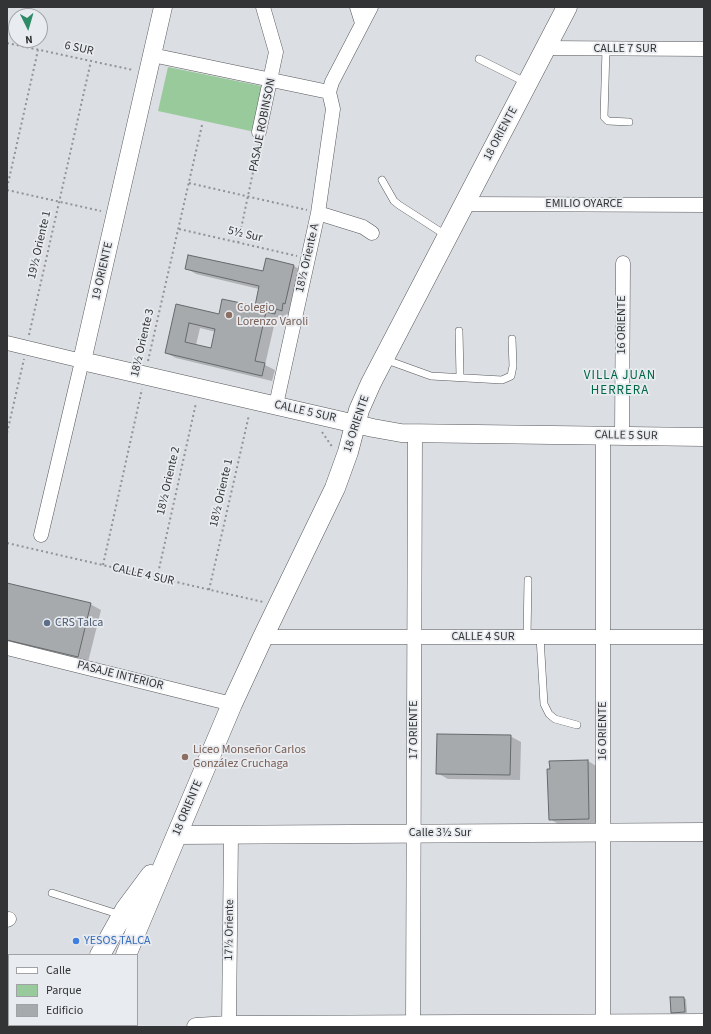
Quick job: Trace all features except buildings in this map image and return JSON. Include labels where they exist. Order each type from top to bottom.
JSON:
[{"type":"main road","name":"18 ORIENTE","points":[[126,954],[232,704],[335,488],[342,471],[356,423],[371,383],[567,7]]},
{"type":"main road","name":"18 ORIENTE","points":[[97,953],[173,843]]},
{"type":"street","name":"19 ORIENTE","points":[[41,535],[163,7]]},
{"type":"street","name":"PASAJE ROBINSON","points":[[259,132],[276,52],[263,7]]},
{"type":"street","points":[[357,7],[362,23]]},
{"type":"street","points":[[152,55],[329,92],[332,82],[371,7]]},
{"type":"street","name":"CALLE 7 SUR","points":[[545,48],[704,49]]},
{"type":"street","name":"18½ Oriente A","points":[[276,405],[318,213],[333,109],[329,92]]},
{"type":"street","name":"EMILIO OYARCE","points":[[464,204],[704,205]]},
{"type":"street","points":[[318,213],[363,227],[372,233]]},
{"type":"street","name":"16 ORIENTE","points":[[622,436],[623,263]]},
{"type":"street","name":"CALLE 5 SUR","points":[[7,343],[388,431],[415,434],[704,437]]},
{"type":"street","name":"17 ORIENTE","points":[[413,1026],[415,434]]},
{"type":"street","name":"16 ORIENTE","points":[[603,436],[603,1025]]},
{"type":"street","name":"CALLE 4 SUR","points":[[263,637],[704,637]]},
{"type":"street","name":"PASAJE INTERIOR","points":[[7,648],[232,704]]},
{"type":"street","name":"Calle 3½ Sur","points":[[173,843],[231,835],[704,832]]},
{"type":"street","name":"17½ Oriente","points":[[229,1025],[231,835]]},
{"type":"street","points":[[196,1027],[229,1025],[413,1026],[704,1023]]},
{"type":"lane","points":[[606,49],[604,117],[608,121],[629,122]]},
{"type":"lane","points":[[480,59],[514,78],[528,83]]},
{"type":"lane","points":[[382,180],[394,201],[447,236]]},
{"type":"lane","points":[[459,331],[460,376]]},
{"type":"lane","points":[[383,359],[431,376],[460,376],[489,380],[502,380],[511,376],[513,366],[512,339]]},
{"type":"lane","points":[[528,580],[534,637],[544,704],[549,714],[556,719],[577,725]]},
{"type":"lane","points":[[52,893],[122,915]]},
{"type":"path","name":"6 SUR","points":[[7,43],[148,74]]},
{"type":"path","points":[[38,50],[7,189],[116,214]]},
{"type":"path","name":"19½ Oriente 1","points":[[7,433],[91,61]]},
{"type":"path","name":"18½ Oriente 3","points":[[103,565],[141,394],[143,375],[179,229],[202,125]]},
{"type":"path","name":"PASAJE ROBINSON","points":[[238,243],[259,146],[259,132]]},
{"type":"path","points":[[189,183],[318,213]]},
{"type":"path","name":"5½ Sur","points":[[179,229],[308,258]]},
{"type":"path","name":"18½ Oriente 2","points":[[157,578],[200,388]]},
{"type":"path","name":"18½ Oriente 1","points":[[209,590],[252,400]]},
{"type":"path","name":"CALLE 4 SUR","points":[[7,543],[278,605]]},
{"type":"green space","points":[[168,67],[266,87],[255,132],[158,111]]},
{"type":"place","name":"Colegio Lorenzo Varoli","points":[[229,315]]},
{"type":"place","name":"CRS Talca","points":[[47,623]]},
{"type":"place","name":"Liceo Monseñor Carlos González Cruchaga","points":[[185,757]]},
{"type":"place","name":"YESOS TALCA","points":[[76,941]]},
{"type":"district","name":"VILLA JUAN HERRERA","points":[[620,384]]}]
